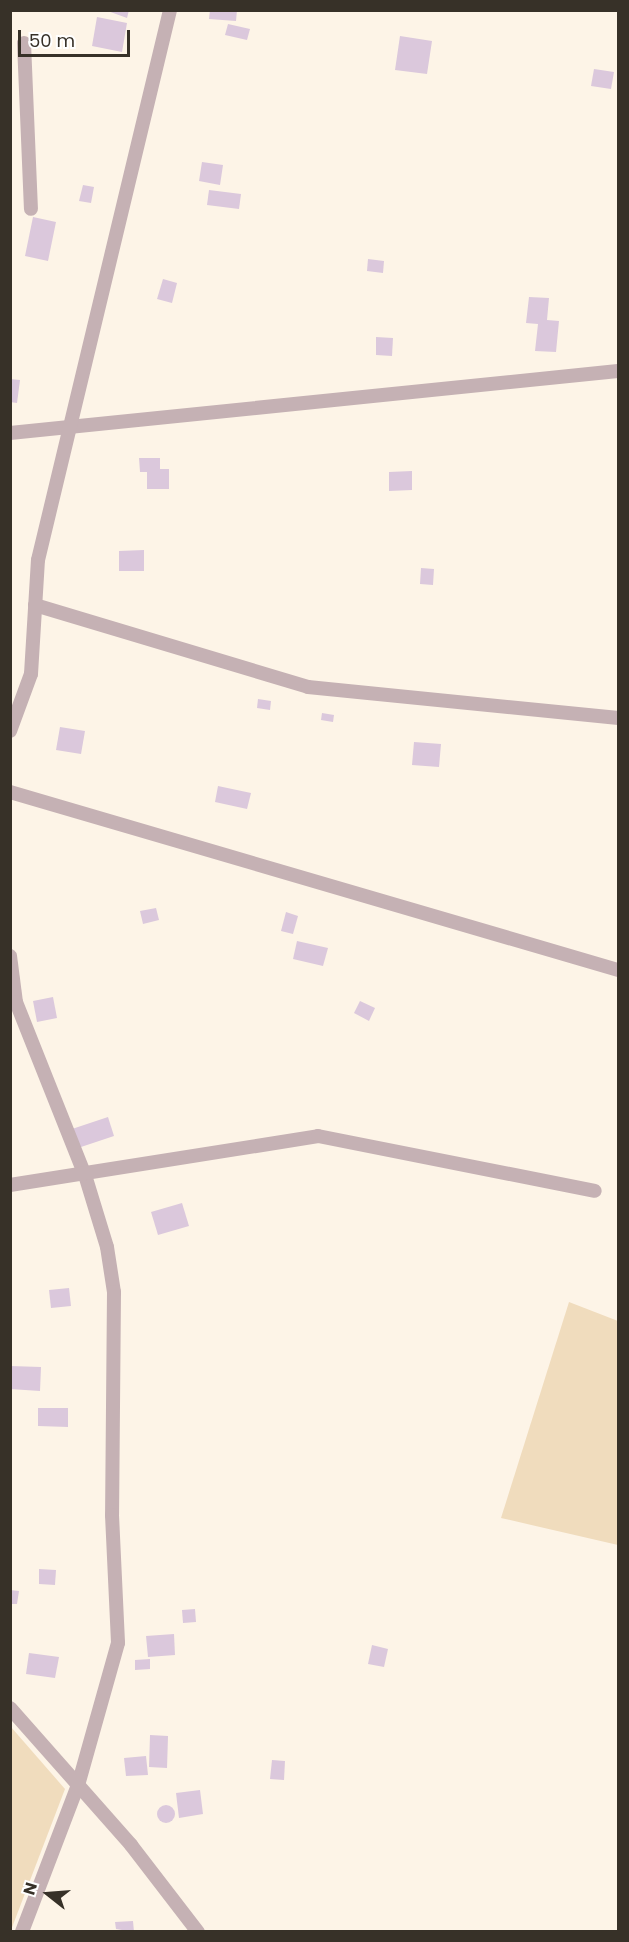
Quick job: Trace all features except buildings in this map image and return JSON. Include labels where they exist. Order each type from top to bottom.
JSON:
[{"type":"street","points":[[10,731],[31,674],[38,560],[170,10]]},
{"type":"street","points":[[24,43],[31,209]]},
{"type":"street","points":[[10,433],[71,424],[618,371]]},
{"type":"street","points":[[35,605],[308,687],[618,718]]},
{"type":"street","points":[[10,792],[618,970]]},
{"type":"street","points":[[10,956],[16,1002],[85,1175],[107,1247],[114,1292],[112,1515],[118,1643],[78,1785],[22,1932]]},
{"type":"street","points":[[10,1185],[85,1175],[318,1136],[596,1191]]},
{"type":"street","points":[[10,1708],[78,1785],[198,1932]]},
{"type":"shaded area","points":[[569,1302],[618,1321],[618,1545],[501,1518]]},
{"type":"shaded area","points":[[11,1727],[65,1789],[11,1930]]}]
